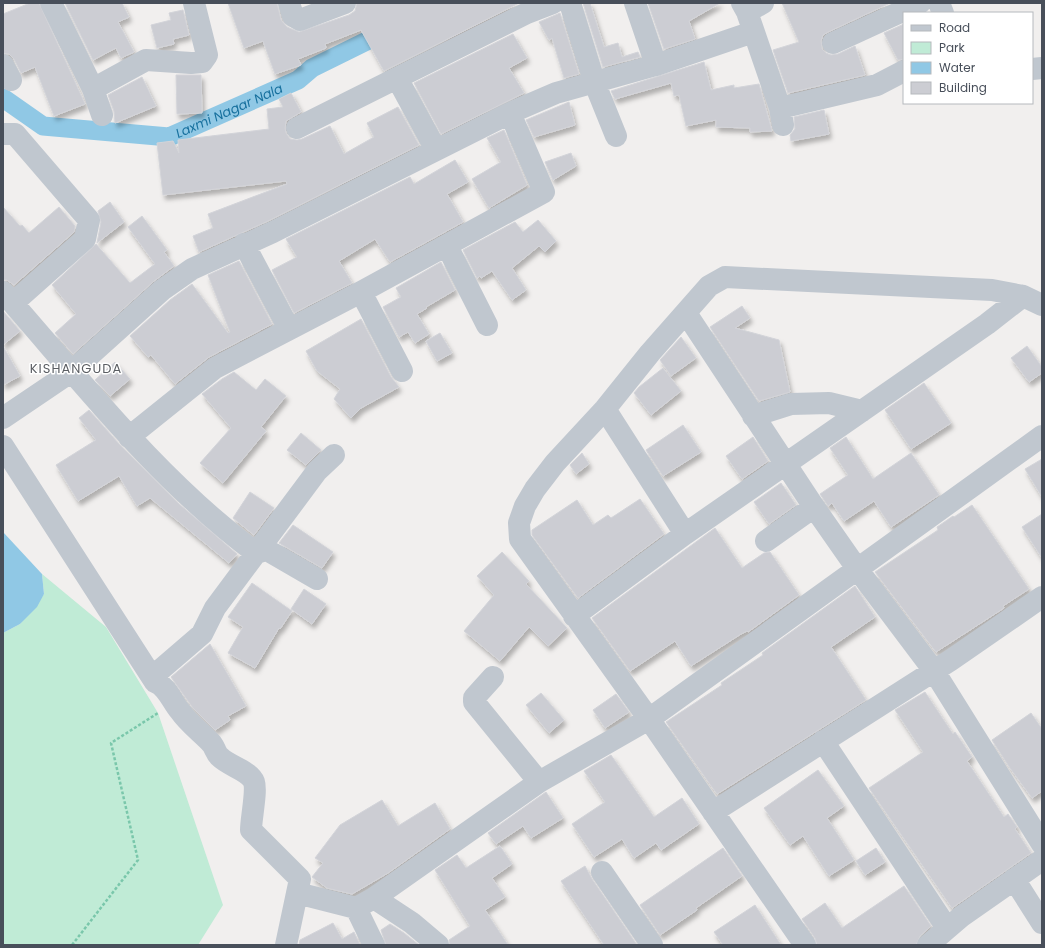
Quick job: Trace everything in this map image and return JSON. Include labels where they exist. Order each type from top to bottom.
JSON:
[{"type":"street","points":[[52,3],[93,89],[102,115]]},
{"type":"street","points":[[93,89],[146,60],[191,63],[202,62],[207,55],[194,3]]},
{"type":"street","points":[[289,3],[293,16],[300,20],[345,3]]},
{"type":"street","points":[[297,128],[397,78],[524,8],[553,3]]},
{"type":"street","points":[[570,3],[595,84],[616,136]]},
{"type":"street","points":[[634,3],[656,65]]},
{"type":"street","points":[[833,43],[908,6]]},
{"type":"street","points":[[3,418],[71,372],[162,290],[192,269],[273,232],[510,113],[556,93],[595,84],[656,65],[752,12],[782,117],[877,85],[903,72]]},
{"type":"street","points":[[397,78],[436,150]]},
{"type":"street","points":[[129,437],[215,368],[447,246],[544,192],[510,113]]},
{"type":"street","points":[[3,134],[15,134],[89,220],[86,239],[8,297],[71,372],[129,437],[221,527],[256,553]]},
{"type":"street","points":[[244,244],[289,329]]},
{"type":"street","points":[[447,246],[487,325]]},
{"type":"street","points":[[805,945],[650,719],[574,616],[520,539],[519,524],[525,506],[535,489],[555,464],[605,409],[650,353],[709,286],[725,277],[992,290],[1032,301]]},
{"type":"street","points":[[361,292],[402,371]]},
{"type":"street","points":[[574,616],[685,534],[784,464],[987,324],[1032,301]]},
{"type":"street","points":[[686,313],[814,508],[858,570],[934,671],[1042,844]]},
{"type":"street","points":[[753,416],[791,404],[829,403],[862,411]]},
{"type":"street","points":[[605,409],[685,534]]},
{"type":"street","points":[[365,903],[539,782],[650,719],[1042,436]]},
{"type":"street","points":[[3,446],[154,679],[161,684],[179,711],[201,735],[212,744],[219,757],[234,768],[246,773],[254,781],[256,792],[251,830],[300,879],[286,945]]},
{"type":"street","points":[[154,679],[202,634],[215,608],[317,471],[334,454]]},
{"type":"street","points":[[766,541],[814,508]]},
{"type":"street","points":[[256,553],[267,550],[317,579]]},
{"type":"street","points":[[713,812],[934,671],[1042,597]]},
{"type":"street","points":[[493,677],[477,693],[474,698],[474,702],[539,782]]},
{"type":"street","points":[[823,742],[947,928]]},
{"type":"street","points":[[928,945],[947,928],[1042,860]]},
{"type":"street","points":[[602,872],[652,945]]},
{"type":"street","points":[[1014,880],[1042,923]]},
{"type":"street","points":[[297,893],[365,903],[412,923],[438,945]]},
{"type":"street","points":[[365,903],[374,945]]},
{"type":"path","points":[[72,945],[138,860],[111,743],[158,714],[154,707]]},
{"type":"green space","points":[[42,574],[106,627],[158,713],[223,905],[198,945],[3,945],[3,633],[20,624],[44,594]]},
{"type":"water","points":[[3,532],[42,574],[44,594],[37,607],[20,624],[3,633]]},
{"type":"building","points":[[30,3],[39,3],[85,104],[54,116],[35,67],[21,73],[14,59],[9,54],[3,53],[3,14]]},
{"type":"building","points":[[65,3],[122,3],[129,17],[118,22],[134,52],[121,58],[116,48],[93,60]]},
{"type":"building","points":[[228,3],[277,3],[281,20],[287,27],[299,32],[349,15],[355,11],[357,3],[519,3],[384,71],[361,30],[325,44],[326,48],[298,59],[301,65],[275,74],[263,41],[244,48]]},
{"type":"building","points":[[583,3],[590,3],[604,47],[618,43],[622,57],[638,52],[640,57],[603,67]]},
{"type":"building","points":[[648,3],[720,3],[689,21],[695,39],[664,49]]},
{"type":"building","points":[[782,3],[890,3],[823,35],[821,41],[822,49],[831,55],[838,54],[855,46],[865,75],[788,93],[773,50],[799,42]]},
{"type":"building","points":[[183,10],[189,35],[173,39],[174,44],[157,48],[151,25],[171,20],[169,13]]},
{"type":"building","points":[[560,13],[579,74],[564,78],[552,38],[549,40],[539,22]]},
{"type":"building","points":[[903,24],[903,59],[898,60],[884,33]]},
{"type":"building","points":[[513,34],[527,58],[509,68],[524,93],[441,134],[414,83]]},
{"type":"building","points":[[704,62],[711,90],[734,85],[734,88],[759,84],[772,131],[750,132],[750,128],[716,127],[716,120],[686,126],[679,95],[674,96],[671,83],[615,99],[611,91]]},
{"type":"building","points":[[176,75],[201,75],[202,113],[177,114]]},
{"type":"building","points":[[142,77],[156,106],[115,123],[114,111],[108,95]]},
{"type":"building","points":[[291,93],[301,112],[286,121],[286,133],[290,139],[302,139],[330,126],[344,154],[374,137],[367,123],[398,107],[419,145],[268,221],[199,252],[193,236],[213,228],[208,214],[287,184],[286,181],[163,195],[157,143],[173,141],[179,153],[178,140],[269,129],[267,109],[283,107],[279,99]]},
{"type":"building","points":[[569,102],[575,125],[534,137],[526,120]]},
{"type":"building","points":[[824,110],[829,134],[791,141],[790,135],[795,129],[794,117]]},
{"type":"building","points":[[504,130],[527,185],[489,208],[472,179],[501,162],[487,138]]},
{"type":"building","points":[[571,153],[576,166],[553,180],[545,162]]},
{"type":"building","points":[[455,160],[468,182],[447,194],[463,222],[390,262],[375,239],[339,261],[352,283],[294,313],[272,270],[297,257],[286,239],[410,177],[414,184]]},
{"type":"building","points":[[110,202],[124,222],[97,243],[101,222],[98,211]]},
{"type":"building","points":[[3,207],[20,226],[22,225],[29,233],[59,207],[75,226],[74,232],[14,285],[7,280],[3,280]]},
{"type":"building","points":[[142,216],[167,250],[164,252],[174,266],[154,281],[73,354],[55,333],[76,314],[52,285],[96,244],[130,283],[155,264],[128,227]]},
{"type":"building","points":[[538,220],[556,241],[545,252],[539,246],[512,268],[526,290],[512,300],[492,271],[481,278],[480,276],[477,278],[463,250],[515,222],[523,232]]},
{"type":"building","points":[[239,261],[272,324],[209,357],[175,384],[151,355],[148,357],[130,336],[170,300],[192,284],[228,333],[230,332],[208,275]]},
{"type":"building","points":[[441,262],[455,290],[417,314],[429,334],[415,343],[408,332],[399,337],[383,307],[401,297],[396,288]]},
{"type":"building","points":[[742,306],[750,318],[735,328],[779,340],[790,392],[759,401],[710,327]]},
{"type":"building","points":[[3,311],[20,331],[3,345]]},
{"type":"building","points":[[361,319],[391,377],[399,387],[361,408],[351,418],[334,399],[340,389],[317,371],[306,351]]},
{"type":"building","points":[[440,333],[452,353],[437,361],[426,341]]},
{"type":"building","points":[[681,337],[696,358],[671,376],[660,360]]},
{"type":"building","points":[[3,346],[20,376],[3,385]]},
{"type":"building","points":[[1027,346],[1042,367],[1042,373],[1029,382],[1011,358]]},
{"type":"building","points":[[115,362],[130,379],[110,396],[95,380]]},
{"type":"building","points":[[663,368],[681,391],[651,415],[634,393],[639,387]]},
{"type":"building","points":[[234,372],[256,390],[265,379],[286,396],[261,427],[266,431],[223,483],[200,463],[231,428],[202,394]]},
{"type":"building","points":[[924,383],[951,423],[911,449],[885,410]]},
{"type":"building","points":[[89,410],[120,445],[178,503],[237,554],[229,563],[150,498],[137,506],[119,476],[78,501],[56,465],[96,440],[79,418]]},
{"type":"building","points":[[683,425],[701,452],[663,476],[646,450]]},
{"type":"building","points":[[301,433],[321,450],[306,465],[287,450]]},
{"type":"building","points":[[753,437],[768,461],[742,479],[726,456]]},
{"type":"building","points":[[846,437],[873,479],[911,453],[939,495],[891,527],[874,501],[844,521],[832,503],[828,506],[820,494],[848,475],[830,448]]},
{"type":"building","points":[[582,453],[589,464],[576,474],[570,465]]},
{"type":"building","points":[[1042,459],[1042,497],[1025,469]]},
{"type":"building","points":[[781,483],[796,505],[769,524],[754,502]]},
{"type":"building","points":[[250,492],[274,508],[254,535],[233,518]]},
{"type":"building","points":[[640,499],[664,534],[578,598],[532,535],[532,530],[577,500],[593,525],[608,515],[611,518]]},
{"type":"building","points":[[972,505],[1029,589],[1003,606],[1004,608],[936,652],[875,572],[938,530],[937,527]]},
{"type":"building","points":[[1042,514],[1042,558],[1022,527]]},
{"type":"building","points":[[293,525],[333,552],[322,568],[279,543]]},
{"type":"building","points":[[715,528],[742,568],[764,553],[770,552],[799,595],[748,632],[747,631],[741,634],[691,666],[675,641],[630,671],[592,618]]},
{"type":"building","points":[[502,552],[529,581],[526,584],[567,628],[548,646],[529,627],[500,661],[464,631],[494,595],[477,576]]},
{"type":"building","points":[[252,583],[292,611],[280,629],[279,628],[255,668],[228,653],[243,627],[228,617]]},
{"type":"building","points":[[855,586],[875,617],[831,647],[866,700],[717,794],[666,722],[722,685],[721,683],[763,655],[762,653]]},
{"type":"building","points":[[304,589],[326,604],[312,624],[291,609]]},
{"type":"building","points":[[210,644],[246,706],[228,716],[230,720],[215,730],[193,708],[171,677]]},
{"type":"building","points":[[925,692],[953,734],[955,732],[972,757],[967,761],[1004,817],[1008,814],[1017,827],[1015,829],[1031,853],[952,908],[869,788],[923,752],[895,710]]},
{"type":"building","points":[[541,693],[564,720],[549,733],[526,705]]},
{"type":"building","points":[[616,694],[629,712],[605,728],[593,710]]},
{"type":"building","points":[[1031,713],[1042,729],[1042,791],[1032,798],[992,740]]},
{"type":"building","points":[[611,755],[654,817],[682,798],[699,824],[661,850],[656,843],[634,858],[622,839],[594,857],[572,824],[605,802],[584,771]]},
{"type":"building","points":[[818,770],[844,806],[827,818],[854,860],[829,876],[803,836],[790,845],[764,808]]},
{"type":"building","points":[[546,792],[563,818],[531,838],[523,826],[496,844],[488,833]]},
{"type":"building","points":[[382,800],[398,826],[435,803],[450,829],[388,873],[352,894],[327,888],[312,877],[323,863],[315,858],[340,825]]},
{"type":"building","points":[[500,846],[512,864],[492,878],[505,897],[485,910],[508,945],[450,945],[449,940],[470,926],[435,870],[457,855],[466,868]]},
{"type":"building","points":[[723,848],[742,876],[696,908],[697,910],[660,935],[640,905]]},
{"type":"building","points":[[876,848],[885,862],[865,875],[856,861]]},
{"type":"building","points":[[585,866],[592,879],[637,945],[604,945],[561,881]]},
{"type":"building","points":[[904,886],[931,926],[920,936],[916,945],[817,945],[815,938],[802,919],[825,903],[842,928]]},
{"type":"building","points":[[755,905],[781,945],[723,945],[714,932]]},
{"type":"building","points":[[333,923],[342,939],[354,932],[360,945],[299,945],[300,940]]},
{"type":"building","points":[[390,924],[419,945],[386,945],[381,930]]},
{"type":"waterway","name":"Laxmi Nagar Nala","points":[[3,98],[43,126],[169,137],[298,80],[312,68],[389,30]]},
{"type":"district","name":"KISHANGUDA","points":[[76,368]]}]
